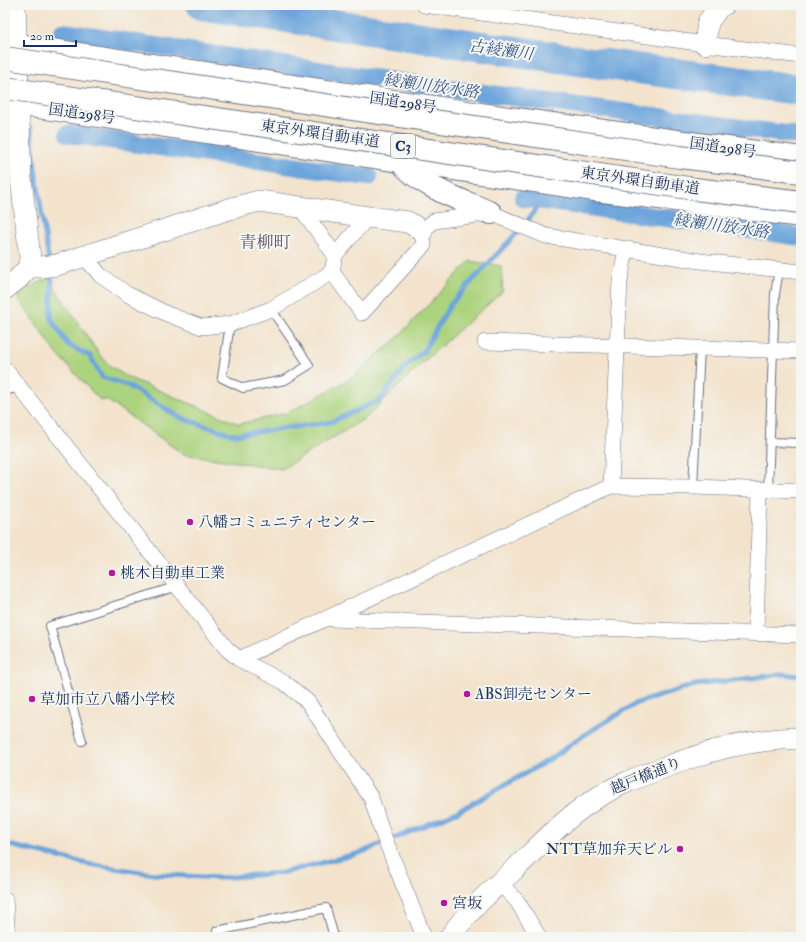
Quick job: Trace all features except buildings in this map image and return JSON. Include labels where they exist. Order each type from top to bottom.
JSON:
[{"type":"highway","name":"国道298号","points":[[9,49],[801,158]]},
{"type":"highway","name":"東京外環自動車道","points":[[9,49],[680,156],[801,172]]},
{"type":"highway","name":"国道298号","points":[[9,98],[400,161],[595,190],[801,216]]},
{"type":"highway","name":"東京外環自動車道","points":[[9,98],[801,202]]},
{"type":"highway","points":[[400,161],[408,171],[428,185],[491,213]]},
{"type":"street","points":[[5,289],[29,268],[30,246],[23,198],[13,160],[9,98],[9,49],[15,5]]},
{"type":"street","points":[[424,5],[492,10],[705,44],[801,56]]},
{"type":"street","points":[[705,44],[708,22],[719,7],[723,5]]},
{"type":"street","points":[[29,268],[41,268],[57,265],[221,211],[259,201],[408,222],[422,231],[424,246],[362,313],[332,272],[335,255],[368,217]]},
{"type":"street","points":[[300,207],[335,255]]},
{"type":"street","points":[[422,231],[434,221],[491,213],[546,236],[626,250],[801,272]]},
{"type":"street","points":[[611,486],[620,281],[626,250]]},
{"type":"street","points":[[84,256],[100,275],[127,294],[166,314],[202,327],[230,324],[271,309],[332,272]]},
{"type":"street","points":[[485,342],[801,351]]},
{"type":"street","points":[[5,369],[227,649],[239,659],[284,682],[308,702],[370,798],[424,937]]},
{"type":"street","points":[[239,659],[328,619],[611,486],[801,491]]},
{"type":"street","points":[[756,633],[764,490]]},
{"type":"street","points":[[328,619],[801,635]]},
{"type":"street","name":"越戸橋通り","points":[[450,937],[457,926],[477,904],[564,822],[591,801],[624,782],[722,748],[758,740],[801,738]]},
{"type":"street","points":[[499,882],[517,901],[539,937]]},
{"type":"street","points":[[5,899],[6,937]]},
{"type":"lane","points":[[764,490],[770,442],[775,294],[779,270]]},
{"type":"lane","points":[[230,324],[222,378],[243,388],[285,380],[309,365],[271,309]]},
{"type":"lane","points":[[693,487],[700,348]]},
{"type":"lane","points":[[5,391],[20,387]]},
{"type":"lane","points":[[770,442],[801,443]]},
{"type":"lane","points":[[82,741],[50,626],[178,586]]},
{"type":"lane","points":[[217,937],[216,931],[326,908],[334,937]]},
{"type":"green space","points":[[470,261],[501,266],[503,291],[420,365],[367,417],[282,469],[183,454],[107,400],[100,400],[57,354],[16,295],[48,278],[99,354],[109,365],[127,377],[239,424],[287,413],[348,380],[393,342]]},
{"type":"waterway","name":"古綾瀬川","points":[[202,5],[588,62],[801,90]]},
{"type":"waterway","name":"綾瀬川放水路","points":[[62,32],[365,77],[801,136]]},
{"type":"waterway","points":[[31,128],[35,168],[49,262]]},
{"type":"waterway","name":"綾瀬川放水路","points":[[68,134],[369,177]]},
{"type":"waterway","name":"綾瀬川放水路","points":[[523,198],[801,237]]},
{"type":"waterway","points":[[50,270],[52,281],[51,318],[68,345],[90,356],[102,377],[129,386],[181,418],[234,435],[331,422],[380,400],[407,365],[423,352],[450,305],[526,223],[541,201]]},
{"type":"waterway","points":[[5,844],[88,864],[154,874],[219,878],[281,873],[360,853],[457,812],[552,758],[584,735],[637,703],[695,685],[783,674],[801,676]]},
{"type":"place","name":"八幡コミュニティセンター","points":[[190,522]]},
{"type":"place","name":"桃木自動車工業","points":[[112,573]]},
{"type":"place","name":"ABS卸売センター","points":[[467,694]]},
{"type":"place","name":"草加市立八幡小学校","points":[[32,699]]},
{"type":"place","name":"NTT草加弁天ビル","points":[[680,849]]},
{"type":"place","name":"宮坂","points":[[444,903]]},
{"type":"district","name":"青柳町","points":[[265,242]]}]
